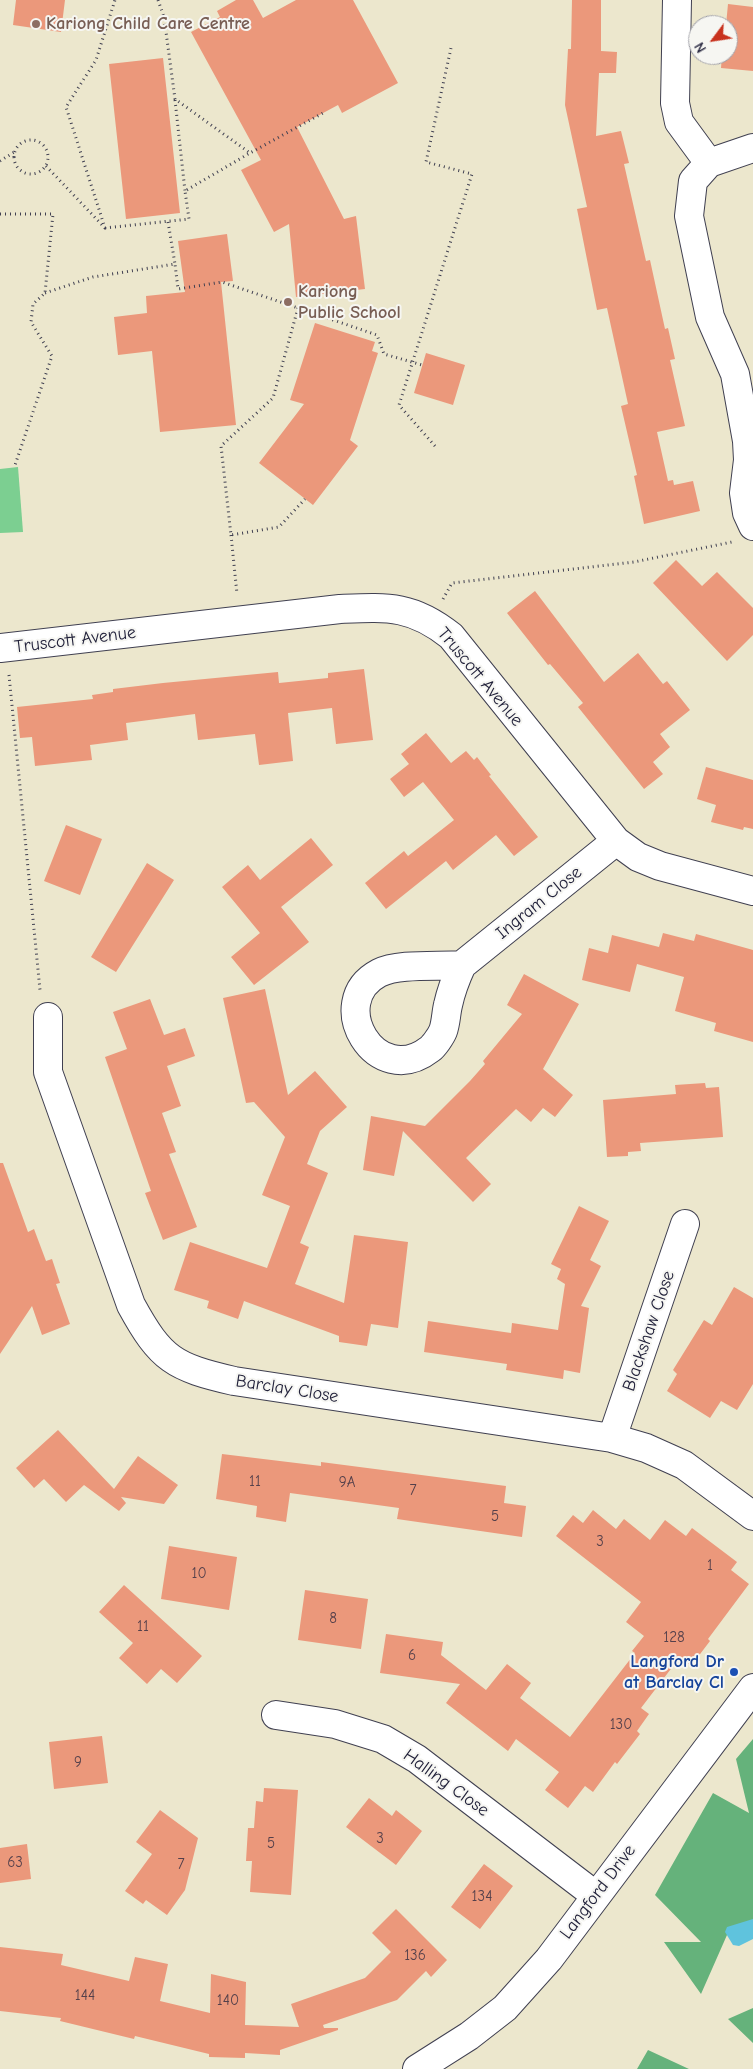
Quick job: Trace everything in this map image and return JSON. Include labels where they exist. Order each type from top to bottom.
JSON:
[{"type":"street","points":[[677,0],[675,102],[680,122],[709,162]]},
{"type":"street","points":[[746,533],[747,513],[744,493],[748,460],[747,440],[735,374],[710,317],[689,216],[693,181],[709,162],[753,148]]},
{"type":"street","name":"Truscott Avenue","points":[[3,648],[340,609],[375,607],[408,610],[431,620],[451,636],[616,841],[638,857],[660,866],[753,891]]},
{"type":"street","name":"Ingram Close","points":[[462,965],[616,841]]},
{"type":"street","name":"Barclay Close","points":[[48,1018],[46,1045],[48,1072],[51,1082],[131,1305],[146,1333],[170,1360],[196,1372],[234,1381],[612,1438],[646,1448],[684,1465],[753,1516]]},
{"type":"street","name":"Blackshaw Close","points":[[612,1438],[686,1224]]},
{"type":"street","name":"Langford Drive","points":[[417,2069],[470,2036],[505,2008],[549,1958],[753,1688]]},
{"type":"street","name":"Halling Close","points":[[276,1715],[335,1724],[383,1739],[417,1760],[595,1895]]},
{"type":"path","points":[[105,228],[66,107],[96,60],[115,0]]},
{"type":"path","points":[[105,228],[189,219],[164,18],[158,0]]},
{"type":"path","points":[[435,446],[399,405],[472,174],[426,162],[451,48]]},
{"type":"path","points":[[174,98],[250,153]]},
{"type":"path","points":[[185,191],[322,113]]},
{"type":"path","points":[[0,161],[16,151],[23,142],[34,140],[47,150],[48,161],[46,166],[37,173],[26,173],[17,167],[15,162],[16,151]]},
{"type":"path","points":[[46,166],[105,228]]},
{"type":"path","points":[[0,214],[53,214],[45,293]]},
{"type":"path","points":[[168,222],[178,289],[222,282],[377,335],[384,354],[422,365]]},
{"type":"path","points":[[14,468],[52,356],[31,322],[33,304],[45,293],[93,277],[175,264]]},
{"type":"path","points":[[240,620],[221,446],[273,398],[298,308]]},
{"type":"path","points":[[231,535],[279,527],[305,499]]},
{"type":"path","points":[[431,620],[452,583],[634,562],[733,542],[746,533]]},
{"type":"path","points":[[3,648],[38,980],[48,1018]]},
{"type":"green space","points":[[18,467],[23,532],[0,533],[0,469]]},
{"type":"green space","points":[[753,1739],[753,1934],[727,1935],[701,1994],[664,1942],[701,1942],[655,1895],[713,1793],[749,1813],[736,1759]]},
{"type":"green space","points":[[753,2008],[753,2043],[728,2019]]},
{"type":"green space","points":[[648,2050],[689,2069],[637,2069]]},
{"type":"water","points":[[753,1919],[753,1939],[739,1946],[733,1945],[725,1932],[727,1927]]},
{"type":"building","points":[[16,0],[65,0],[61,32],[13,25]]},
{"type":"building","points":[[236,0],[253,0],[263,18],[296,0],[353,0],[398,83],[342,113],[338,105],[297,127],[344,219],[356,216],[365,289],[296,297],[289,224],[274,232],[241,170],[261,160],[191,32],[220,17],[217,11]]},
{"type":"building","points":[[572,0],[601,0],[601,51],[617,52],[616,73],[599,73],[596,136],[621,131],[629,163],[624,164],[646,261],[650,260],[665,329],[668,328],[675,359],[670,360],[685,426],[657,432],[668,481],[673,480],[674,485],[693,481],[700,511],[644,524],[634,476],[637,475],[621,406],[628,404],[607,308],[597,310],[577,209],[587,207],[565,105],[568,49],[571,49]]},
{"type":"building","points":[[728,4],[753,7],[753,71],[721,68],[721,65],[738,65],[738,15],[727,15]]},
{"type":"building","points":[[163,58],[180,213],[126,219],[109,64]]},
{"type":"building","points":[[227,234],[233,281],[221,282],[236,425],[160,432],[152,351],[118,355],[114,317],[147,313],[146,296],[185,292],[178,241]]},
{"type":"building","points":[[315,323],[375,342],[372,351],[378,353],[350,440],[358,446],[313,505],[259,463],[304,404],[290,400]]},
{"type":"building","points":[[426,353],[465,365],[453,405],[414,393]]},
{"type":"building","points":[[676,560],[702,586],[717,572],[753,608],[753,635],[727,661],[653,583]]},
{"type":"building","points":[[535,591],[604,682],[638,653],[663,684],[667,681],[690,710],[660,734],[670,747],[653,762],[663,774],[644,789],[578,707],[583,703],[550,664],[548,665],[507,613]]},
{"type":"building","points":[[364,669],[373,740],[336,744],[332,708],[288,713],[293,761],[259,765],[255,734],[198,740],[195,714],[126,723],[128,740],[90,745],[92,760],[35,766],[32,737],[20,738],[17,707],[93,699],[92,695],[113,692],[113,689],[163,683],[278,672],[279,683],[328,678],[328,673]]},
{"type":"building","points":[[426,733],[451,763],[466,751],[474,760],[477,757],[491,775],[489,776],[538,837],[514,856],[496,835],[453,870],[446,861],[386,909],[365,883],[404,851],[408,856],[454,820],[423,782],[404,797],[390,779],[409,764],[401,754]]},
{"type":"building","points":[[706,767],[753,780],[753,829],[744,827],[743,830],[711,822],[716,805],[697,799]]},
{"type":"building","points":[[66,825],[102,839],[80,895],[44,881]]},
{"type":"building","points":[[311,838],[333,865],[281,907],[309,942],[254,985],[231,957],[260,933],[222,887],[248,865],[260,880]]},
{"type":"building","points":[[147,863],[174,880],[116,972],[91,957]]},
{"type":"building","points":[[663,933],[694,941],[696,934],[753,950],[753,1042],[714,1031],[716,1023],[675,1011],[684,977],[637,964],[630,992],[582,980],[589,948],[608,953],[612,935],[659,947]]},
{"type":"building","points":[[524,974],[579,1004],[543,1069],[573,1095],[555,1117],[543,1108],[531,1122],[516,1109],[466,1158],[491,1184],[473,1202],[403,1131],[394,1176],[363,1170],[371,1116],[425,1126],[485,1064],[483,1061],[522,1014],[507,1005]]},
{"type":"building","points":[[265,989],[288,1095],[315,1071],[347,1107],[320,1131],[307,1164],[328,1173],[300,1243],[309,1247],[295,1284],[344,1303],[354,1235],[408,1242],[398,1328],[371,1324],[367,1346],[339,1342],[339,1336],[244,1301],[238,1319],[207,1308],[209,1301],[174,1290],[190,1242],[267,1268],[290,1206],[262,1195],[285,1137],[254,1102],[246,1103],[223,998]]},
{"type":"building","points":[[150,999],[164,1035],[185,1028],[195,1056],[167,1066],[181,1106],[162,1113],[176,1152],[169,1154],[197,1227],[163,1240],[145,1193],[151,1191],[105,1057],[127,1049],[113,1012]]},
{"type":"building","points":[[705,1083],[706,1088],[719,1087],[723,1137],[640,1143],[641,1151],[628,1152],[628,1156],[607,1157],[603,1100],[676,1094],[675,1085]]},
{"type":"building","points":[[0,1163],[3,1163],[28,1232],[34,1229],[46,1261],[52,1259],[60,1283],[56,1284],[70,1324],[42,1335],[32,1306],[0,1354]]},
{"type":"building","points":[[579,1206],[609,1221],[590,1260],[601,1266],[581,1306],[589,1308],[580,1373],[564,1370],[563,1379],[506,1370],[507,1364],[424,1352],[428,1321],[511,1333],[512,1323],[558,1330],[565,1284],[557,1279],[561,1269],[551,1264]]},
{"type":"building","points":[[734,1287],[753,1298],[753,1384],[737,1410],[721,1401],[710,1418],[667,1391],[677,1374],[673,1370],[704,1320],[712,1325]]},
{"type":"building","points":[[58,1430],[114,1489],[138,1456],[178,1485],[164,1504],[121,1497],[126,1503],[119,1511],[84,1485],[66,1502],[44,1479],[34,1488],[16,1468]]},
{"type":"building","points":[[222,1454],[321,1466],[321,1462],[506,1486],[504,1503],[526,1506],[522,1537],[397,1519],[399,1508],[290,1493],[286,1522],[256,1517],[257,1506],[216,1499]]},
{"type":"building","points":[[593,1510],[616,1529],[624,1519],[650,1540],[665,1520],[686,1536],[692,1528],[737,1562],[731,1570],[749,1584],[708,1639],[710,1641],[691,1666],[680,1657],[641,1708],[649,1714],[637,1731],[640,1734],[617,1764],[615,1762],[593,1792],[585,1786],[568,1808],[545,1790],[559,1772],[516,1739],[508,1751],[446,1703],[460,1684],[380,1673],[386,1634],[443,1642],[441,1655],[486,1690],[507,1664],[531,1683],[520,1698],[570,1737],[635,1653],[632,1651],[644,1636],[626,1622],[641,1602],[556,1536],[573,1515],[583,1523]]},
{"type":"building","points":[[169,1546],[237,1557],[229,1610],[161,1599]]},
{"type":"building","points":[[124,1585],[202,1656],[177,1683],[161,1669],[147,1684],[119,1658],[133,1643],[99,1612]]},
{"type":"building","points":[[305,1590],[368,1599],[361,1649],[298,1640]]},
{"type":"building","points":[[102,1736],[108,1783],[54,1789],[49,1742]]},
{"type":"building","points":[[264,1788],[298,1790],[291,1895],[250,1892],[252,1861],[246,1861],[248,1828],[254,1828],[256,1801],[263,1802]]},
{"type":"building","points":[[369,1798],[392,1816],[396,1810],[422,1831],[396,1865],[346,1827]]},
{"type":"building","points":[[160,1810],[198,1838],[185,1890],[167,1915],[146,1900],[143,1904],[125,1891],[152,1854],[136,1842]]},
{"type":"building","points":[[27,1844],[31,1879],[0,1883],[0,1848]]},
{"type":"building","points":[[484,1864],[513,1886],[480,1929],[451,1907]]},
{"type":"building","points":[[396,1909],[447,1960],[431,1977],[426,1971],[397,2000],[323,2025],[324,2028],[338,2028],[338,2030],[280,2050],[280,2055],[245,2053],[245,2058],[209,2057],[209,2054],[135,2036],[134,2039],[60,2021],[61,2018],[0,2011],[0,1947],[63,1954],[61,1965],[129,1981],[135,1957],[168,1964],[160,2001],[210,2013],[211,1974],[246,1982],[245,2025],[299,2027],[291,2004],[365,1978],[391,1952],[372,1933]]},
{"type":"place","name":"Kariong Child Care Centre","points":[[36,24]]},
{"type":"place","name":"Kariong Public School","points":[[288,302]]},
{"type":"place","name":"Langford Dr at Barclay Cl","points":[[734,1672]]}]
